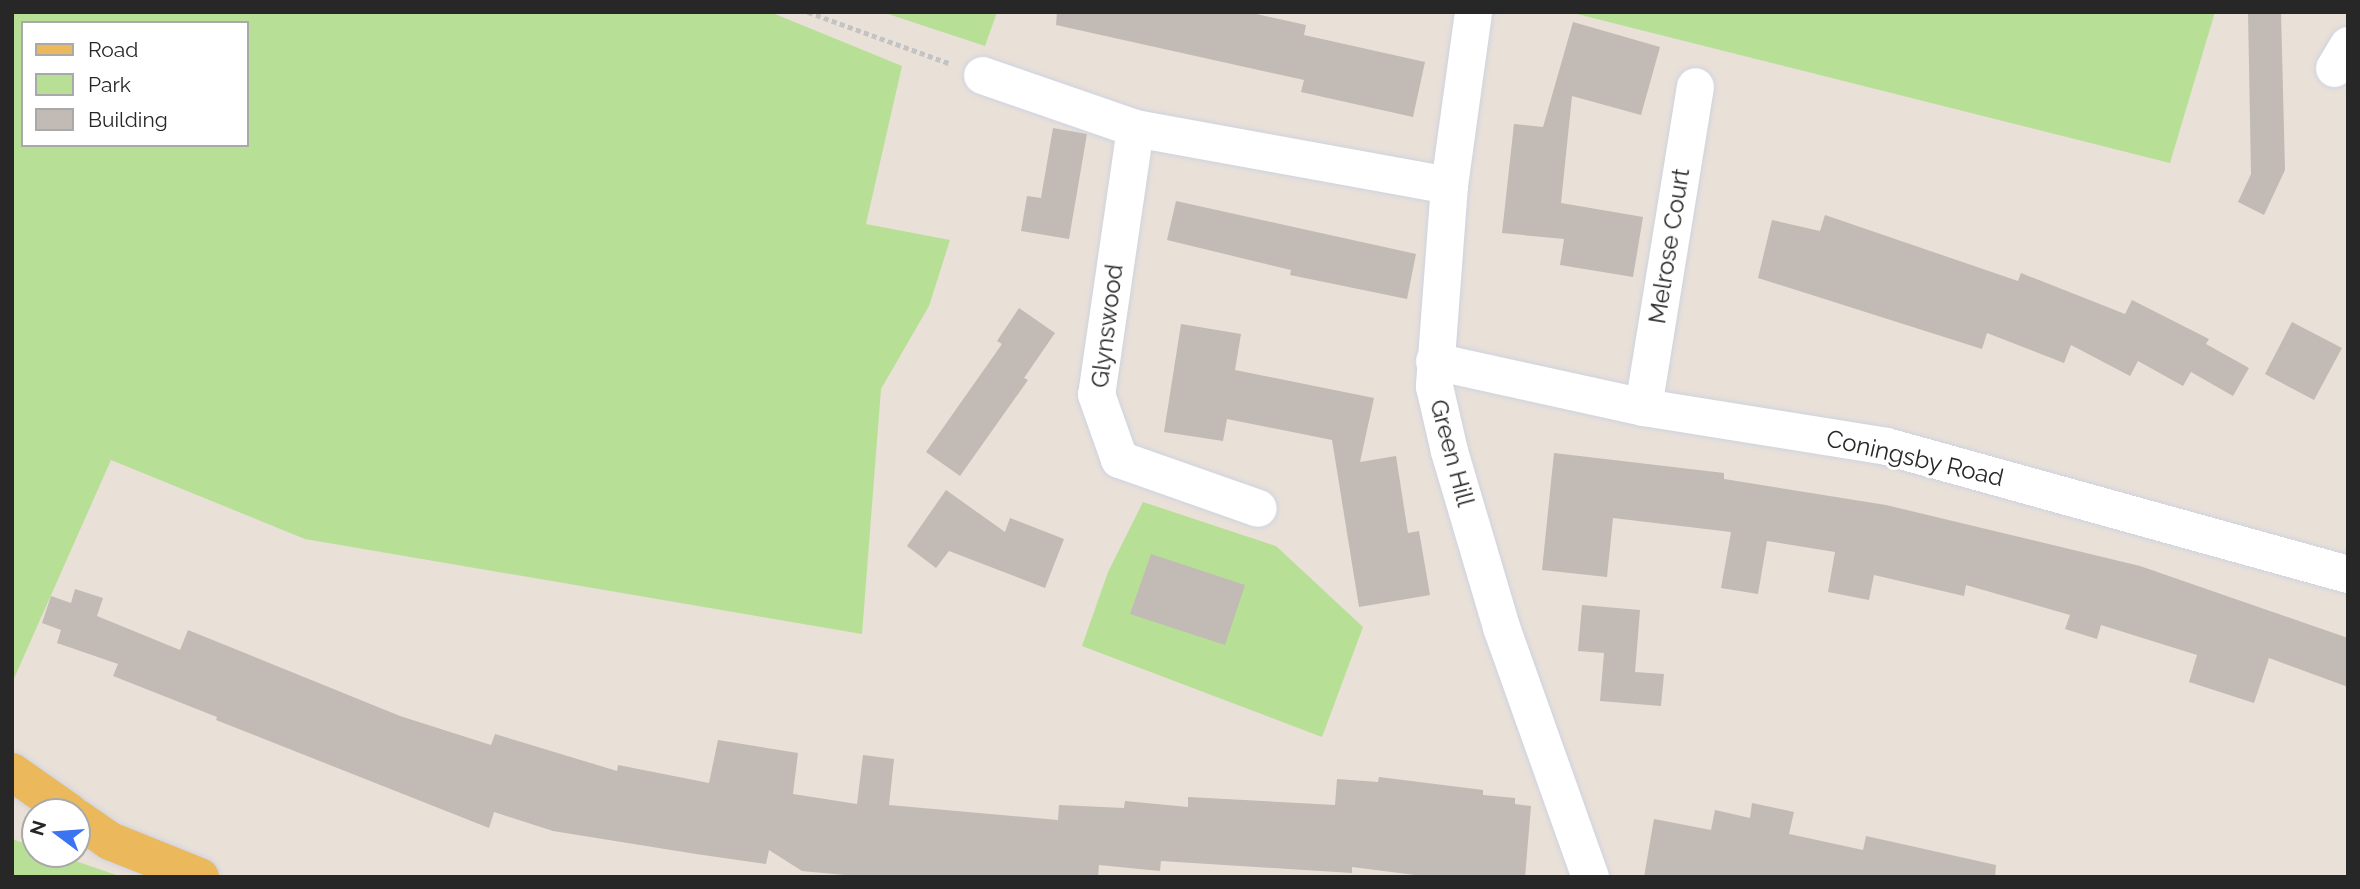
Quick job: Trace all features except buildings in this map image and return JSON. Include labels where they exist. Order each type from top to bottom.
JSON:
[{"type":"main road","points":[[12,772],[49,798]]},
{"type":"main road","points":[[91,828],[110,841],[200,877]]},
{"type":"street","name":"Green Hill","points":[[1473,12],[1449,185],[1434,360],[1438,411],[1501,627],[1590,877]]},
{"type":"street","points":[[982,75],[1135,128],[1449,185]]},
{"type":"street","name":"Melrose Court","points":[[1643,407],[1695,86]]},
{"type":"street","name":"Glynswood","points":[[1135,128],[1096,394],[1119,459],[1258,508]]},
{"type":"street","name":"Coningsby Road","points":[[1434,360],[1643,407],[1886,446],[2348,574]]},
{"type":"path","points":[[808,12],[982,75]]},
{"type":"green space","points":[[12,12],[770,12],[902,66],[866,224],[950,240],[929,306],[881,389],[862,634],[305,539],[111,460],[12,683]]},
{"type":"green space","points":[[882,12],[997,12],[985,46]]},
{"type":"green space","points":[[1569,12],[2215,12],[2170,163]]},
{"type":"green space","points":[[1143,502],[1276,546],[1363,627],[1322,737],[1082,646],[1108,572]]},
{"type":"green space","points":[[12,839],[21,842],[21,868],[91,866],[122,877],[12,877]]}]
